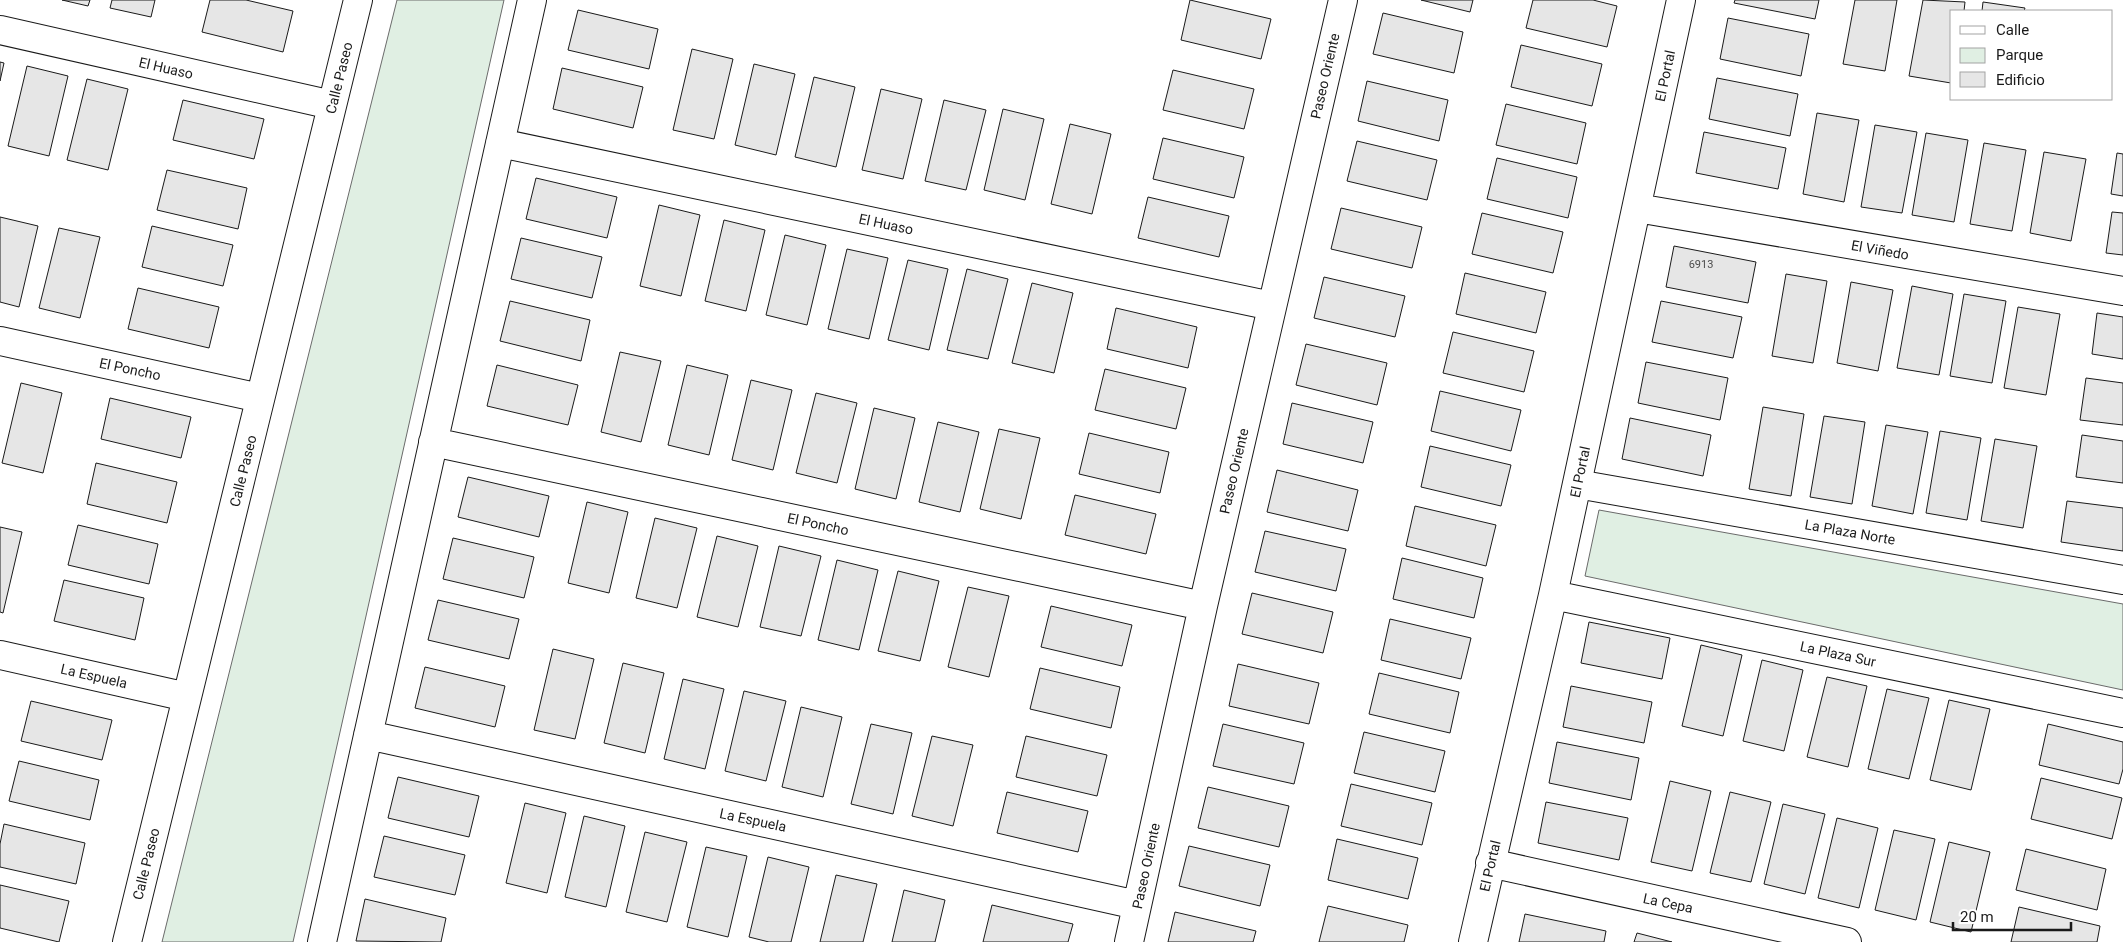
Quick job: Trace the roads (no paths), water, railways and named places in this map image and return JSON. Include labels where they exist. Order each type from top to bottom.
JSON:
[{"type":"street","name":"Calle Paseo","points":[[127,942],[358,0]]},
{"type":"street","points":[[322,942],[532,0]]},
{"type":"street","name":"Paseo Oriente","points":[[1129,942],[1203,606],[1343,0]]},
{"type":"street","name":"El Portal","points":[[1473,942],[1553,594],[1681,0]]},
{"type":"street","name":"El Huaso","points":[[0,30],[332,105]]},
{"type":"street","name":"El Huaso","points":[[500,143],[1272,306]]},
{"type":"street","name":"El Viñedo","points":[[1637,208],[2123,291]]},
{"type":"street","name":"El Poncho","points":[[0,341],[260,398]]},
{"type":"street","name":"El Poncho","points":[[433,442],[1203,606]]},
{"type":"street","name":"La Plaza Norte","points":[[1577,484],[2123,580]]},
{"type":"street","name":"La Plaza Sur","points":[[1553,594],[2123,713]]},
{"type":"street","name":"La Espuela","points":[[0,655],[187,697]]},
{"type":"street","name":"La Espuela","points":[[368,735],[1137,905]]},
{"type":"street","name":"La Cepa","points":[[1490,864],[1847,942]]}]
